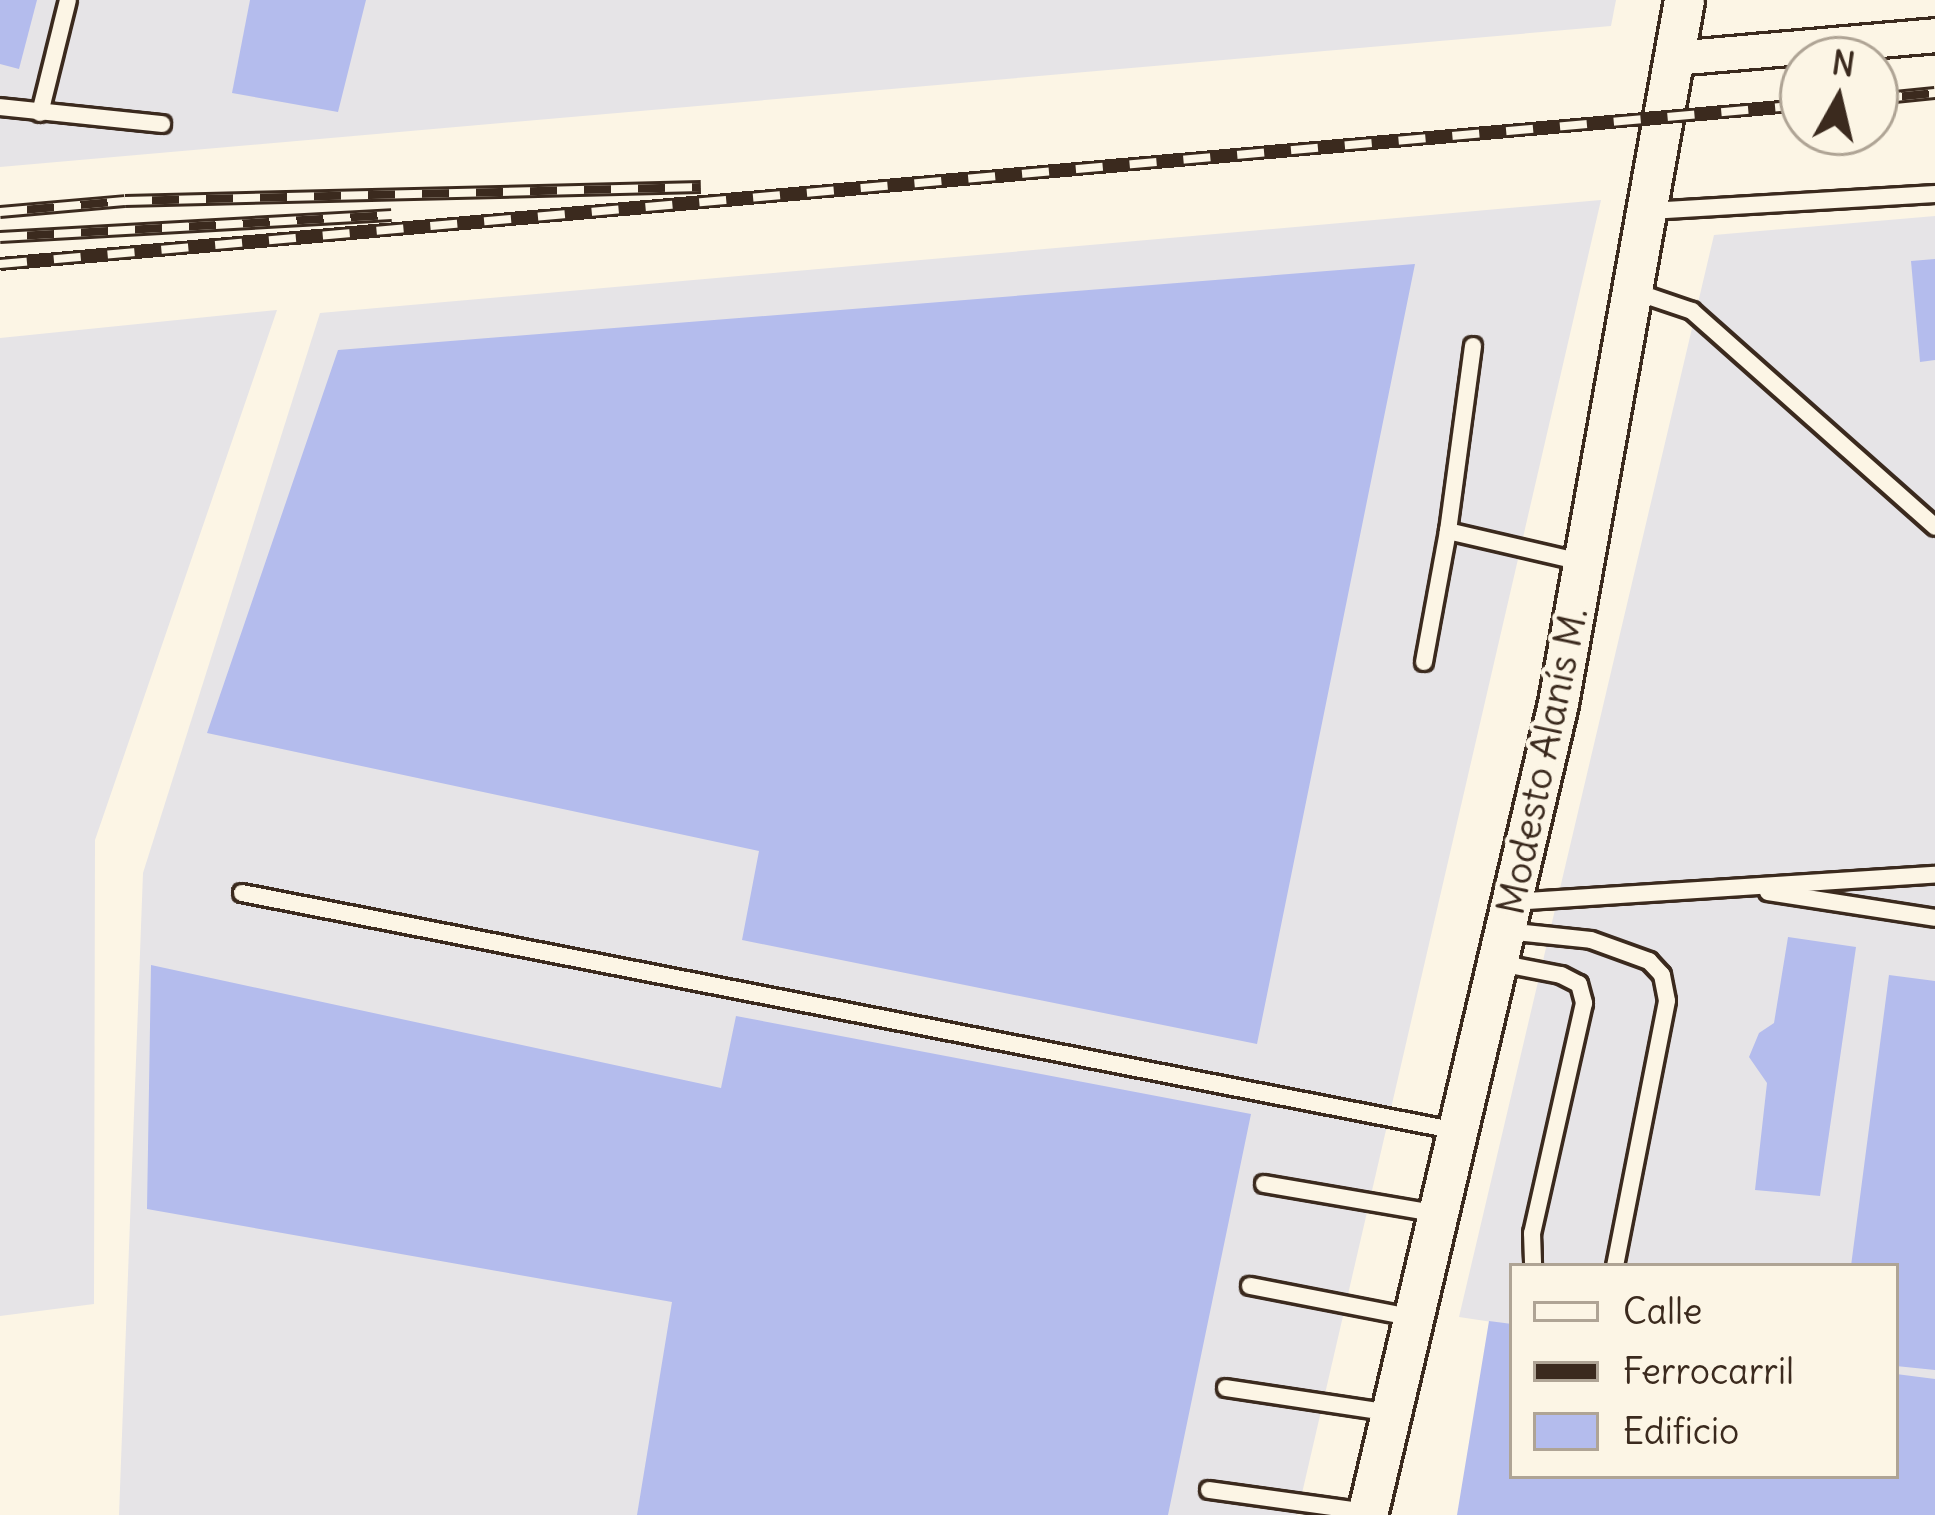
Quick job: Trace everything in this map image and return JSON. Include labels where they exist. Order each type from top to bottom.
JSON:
[{"type":"street","name":"Modesto Alanís M.","points":[[1368,1514],[1506,932],[1586,563],[1684,0]]},
{"type":"street","points":[[1674,58],[1935,35]]},
{"type":"lane","points":[[40,113],[68,0]]},
{"type":"lane","points":[[0,107],[162,124]]},
{"type":"lane","points":[[1649,212],[1935,194]]},
{"type":"lane","points":[[1636,292],[1692,310],[1935,527]]},
{"type":"lane","points":[[1424,662],[1448,531],[1473,346]]},
{"type":"lane","points":[[1448,531],[1586,563]]},
{"type":"lane","points":[[1506,932],[1732,886],[1935,875]]},
{"type":"lane","points":[[1732,886],[1935,918]]},
{"type":"lane","points":[[242,893],[1458,1132]]},
{"type":"lane","points":[[1506,932],[1579,984],[1584,1003],[1532,1233],[1533,1263]]},
{"type":"lane","points":[[1506,932],[1591,940],[1649,961],[1662,975],[1666,1001],[1616,1263]]},
{"type":"lane","points":[[1264,1184],[1439,1214]]},
{"type":"lane","points":[[1250,1286],[1414,1318]]},
{"type":"lane","points":[[1226,1388],[1391,1413]]},
{"type":"lane","points":[[1209,1490],[1368,1514]]},
{"type":"shaded area","points":[[0,0],[1616,0],[1611,26],[0,167]]},
{"type":"shaded area","points":[[1601,200],[1297,1515],[119,1515],[143,873],[320,313]]},
{"type":"shaded area","points":[[1935,216],[1935,1386],[1899,1381],[1899,1263],[1509,1263],[1509,1325],[1459,1317],[1714,235]]},
{"type":"shaded area","points":[[277,310],[95,840],[94,1304],[0,1316],[0,338]]},
{"type":"building","points":[[0,0],[37,0],[19,69],[0,64]]},
{"type":"building","points":[[250,0],[366,0],[338,112],[232,93]]},
{"type":"building","points":[[1935,259],[1935,360],[1920,362],[1911,261]]},
{"type":"building","points":[[1415,264],[1257,1044],[742,940],[759,851],[207,733],[338,350]]},
{"type":"building","points":[[1788,937],[1856,947],[1820,1196],[1755,1190],[1767,1083],[1749,1057],[1759,1033],[1774,1023]]},
{"type":"building","points":[[151,965],[721,1088],[736,1016],[1251,1114],[1168,1515],[637,1515],[672,1302],[147,1209]]},
{"type":"building","points":[[1889,975],[1935,981],[1935,1370],[1899,1366],[1899,1263],[1851,1263]]},
{"type":"building","points":[[1489,1321],[1509,1324],[1509,1479],[1899,1479],[1899,1374],[1935,1379],[1935,1515],[1457,1515]]},
{"type":"railway","points":[[1899,97],[1935,93]]},
{"type":"railway","points":[[0,264],[1779,107]]},
{"type":"railway","points":[[0,212],[125,201],[701,187]]},
{"type":"railway","points":[[0,237],[391,215]]}]
